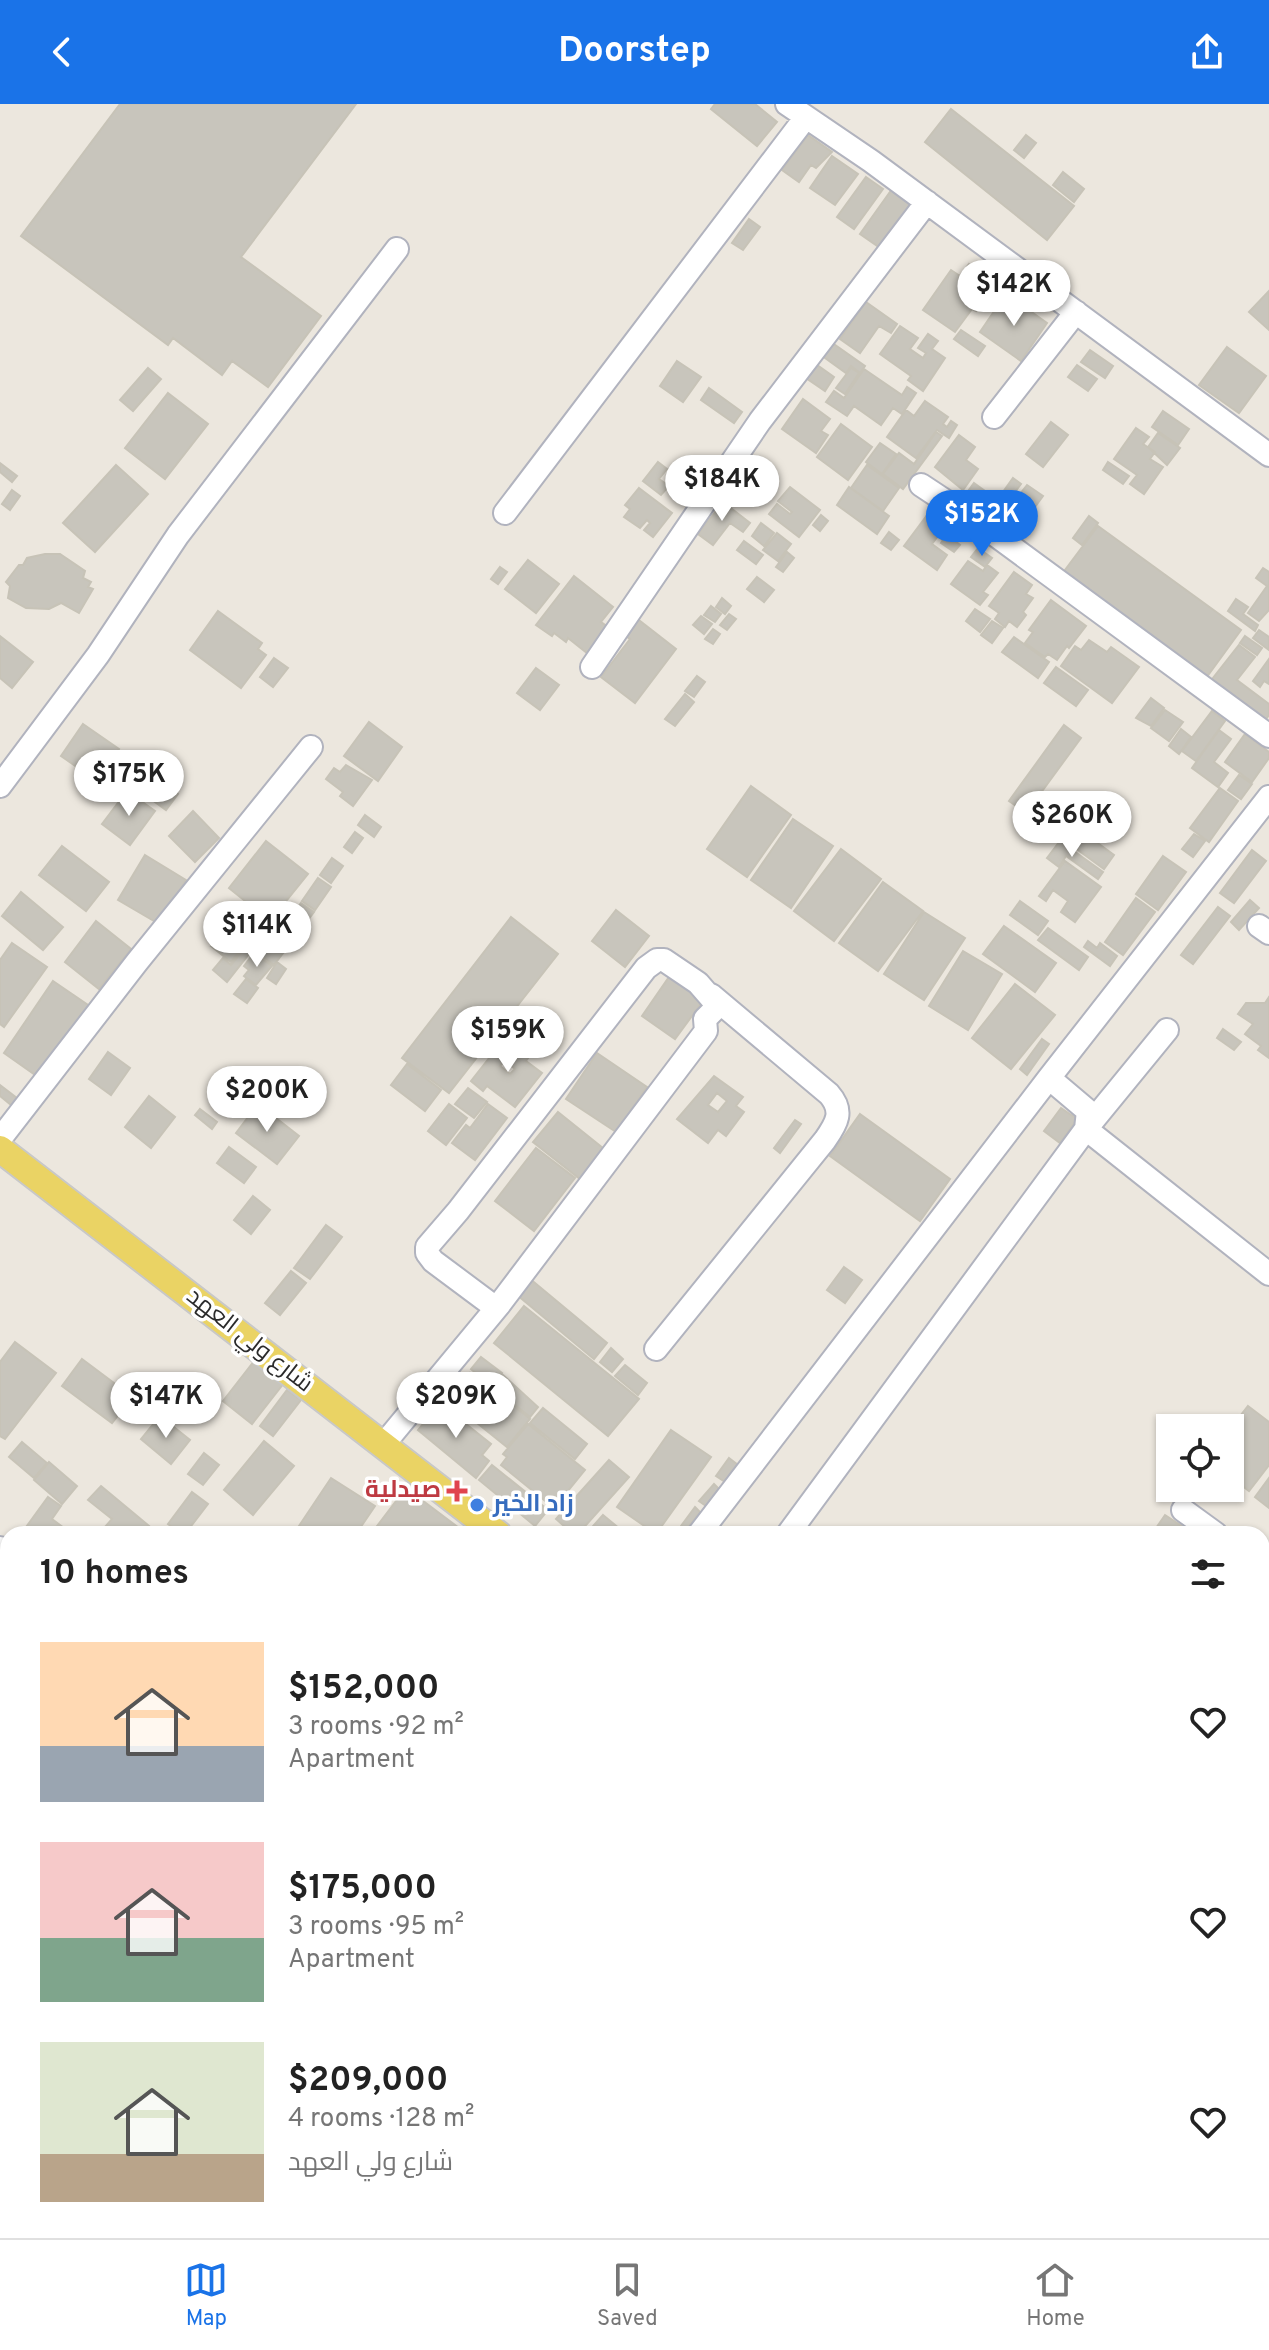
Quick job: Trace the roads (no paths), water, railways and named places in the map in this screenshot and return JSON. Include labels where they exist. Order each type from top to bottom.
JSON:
[{"type":"main road","name":"شارع ولي العهد","points":[[0,1149],[488,1526]]},
{"type":"street","points":[[787,104],[927,202],[1269,455]]},
{"type":"street","points":[[505,513],[806,117]]},
{"type":"street","points":[[592,667],[760,421],[927,202]]},
{"type":"street","points":[[0,786],[98,655],[178,535],[397,249]]},
{"type":"street","points":[[994,417],[1076,312]]},
{"type":"street","points":[[921,485],[983,526],[1269,736]]},
{"type":"street","points":[[0,1139],[137,962],[311,747]]},
{"type":"street","points":[[705,1526],[1269,797]]},
{"type":"street","points":[[496,1308],[433,1261],[427,1247],[646,968],[657,960],[664,960],[698,983],[829,1094],[838,1104],[838,1114],[836,1125],[825,1140],[656,1349]]},
{"type":"street","points":[[383,1445],[496,1308],[706,1031],[705,1019],[718,1006],[698,983]]},
{"type":"street","points":[[794,1526],[1086,1129],[1167,1030]]},
{"type":"street","points":[[1049,1078],[1088,1111],[1086,1129]]},
{"type":"street","points":[[1086,1129],[1269,1274]]},
{"type":"street","points":[[1183,1510],[1205,1526]]},
{"type":"place","name":"صيدلية","points":[[457,1491]]},
{"type":"place","name":"زاد الخير","points":[[477,1505]]}]
